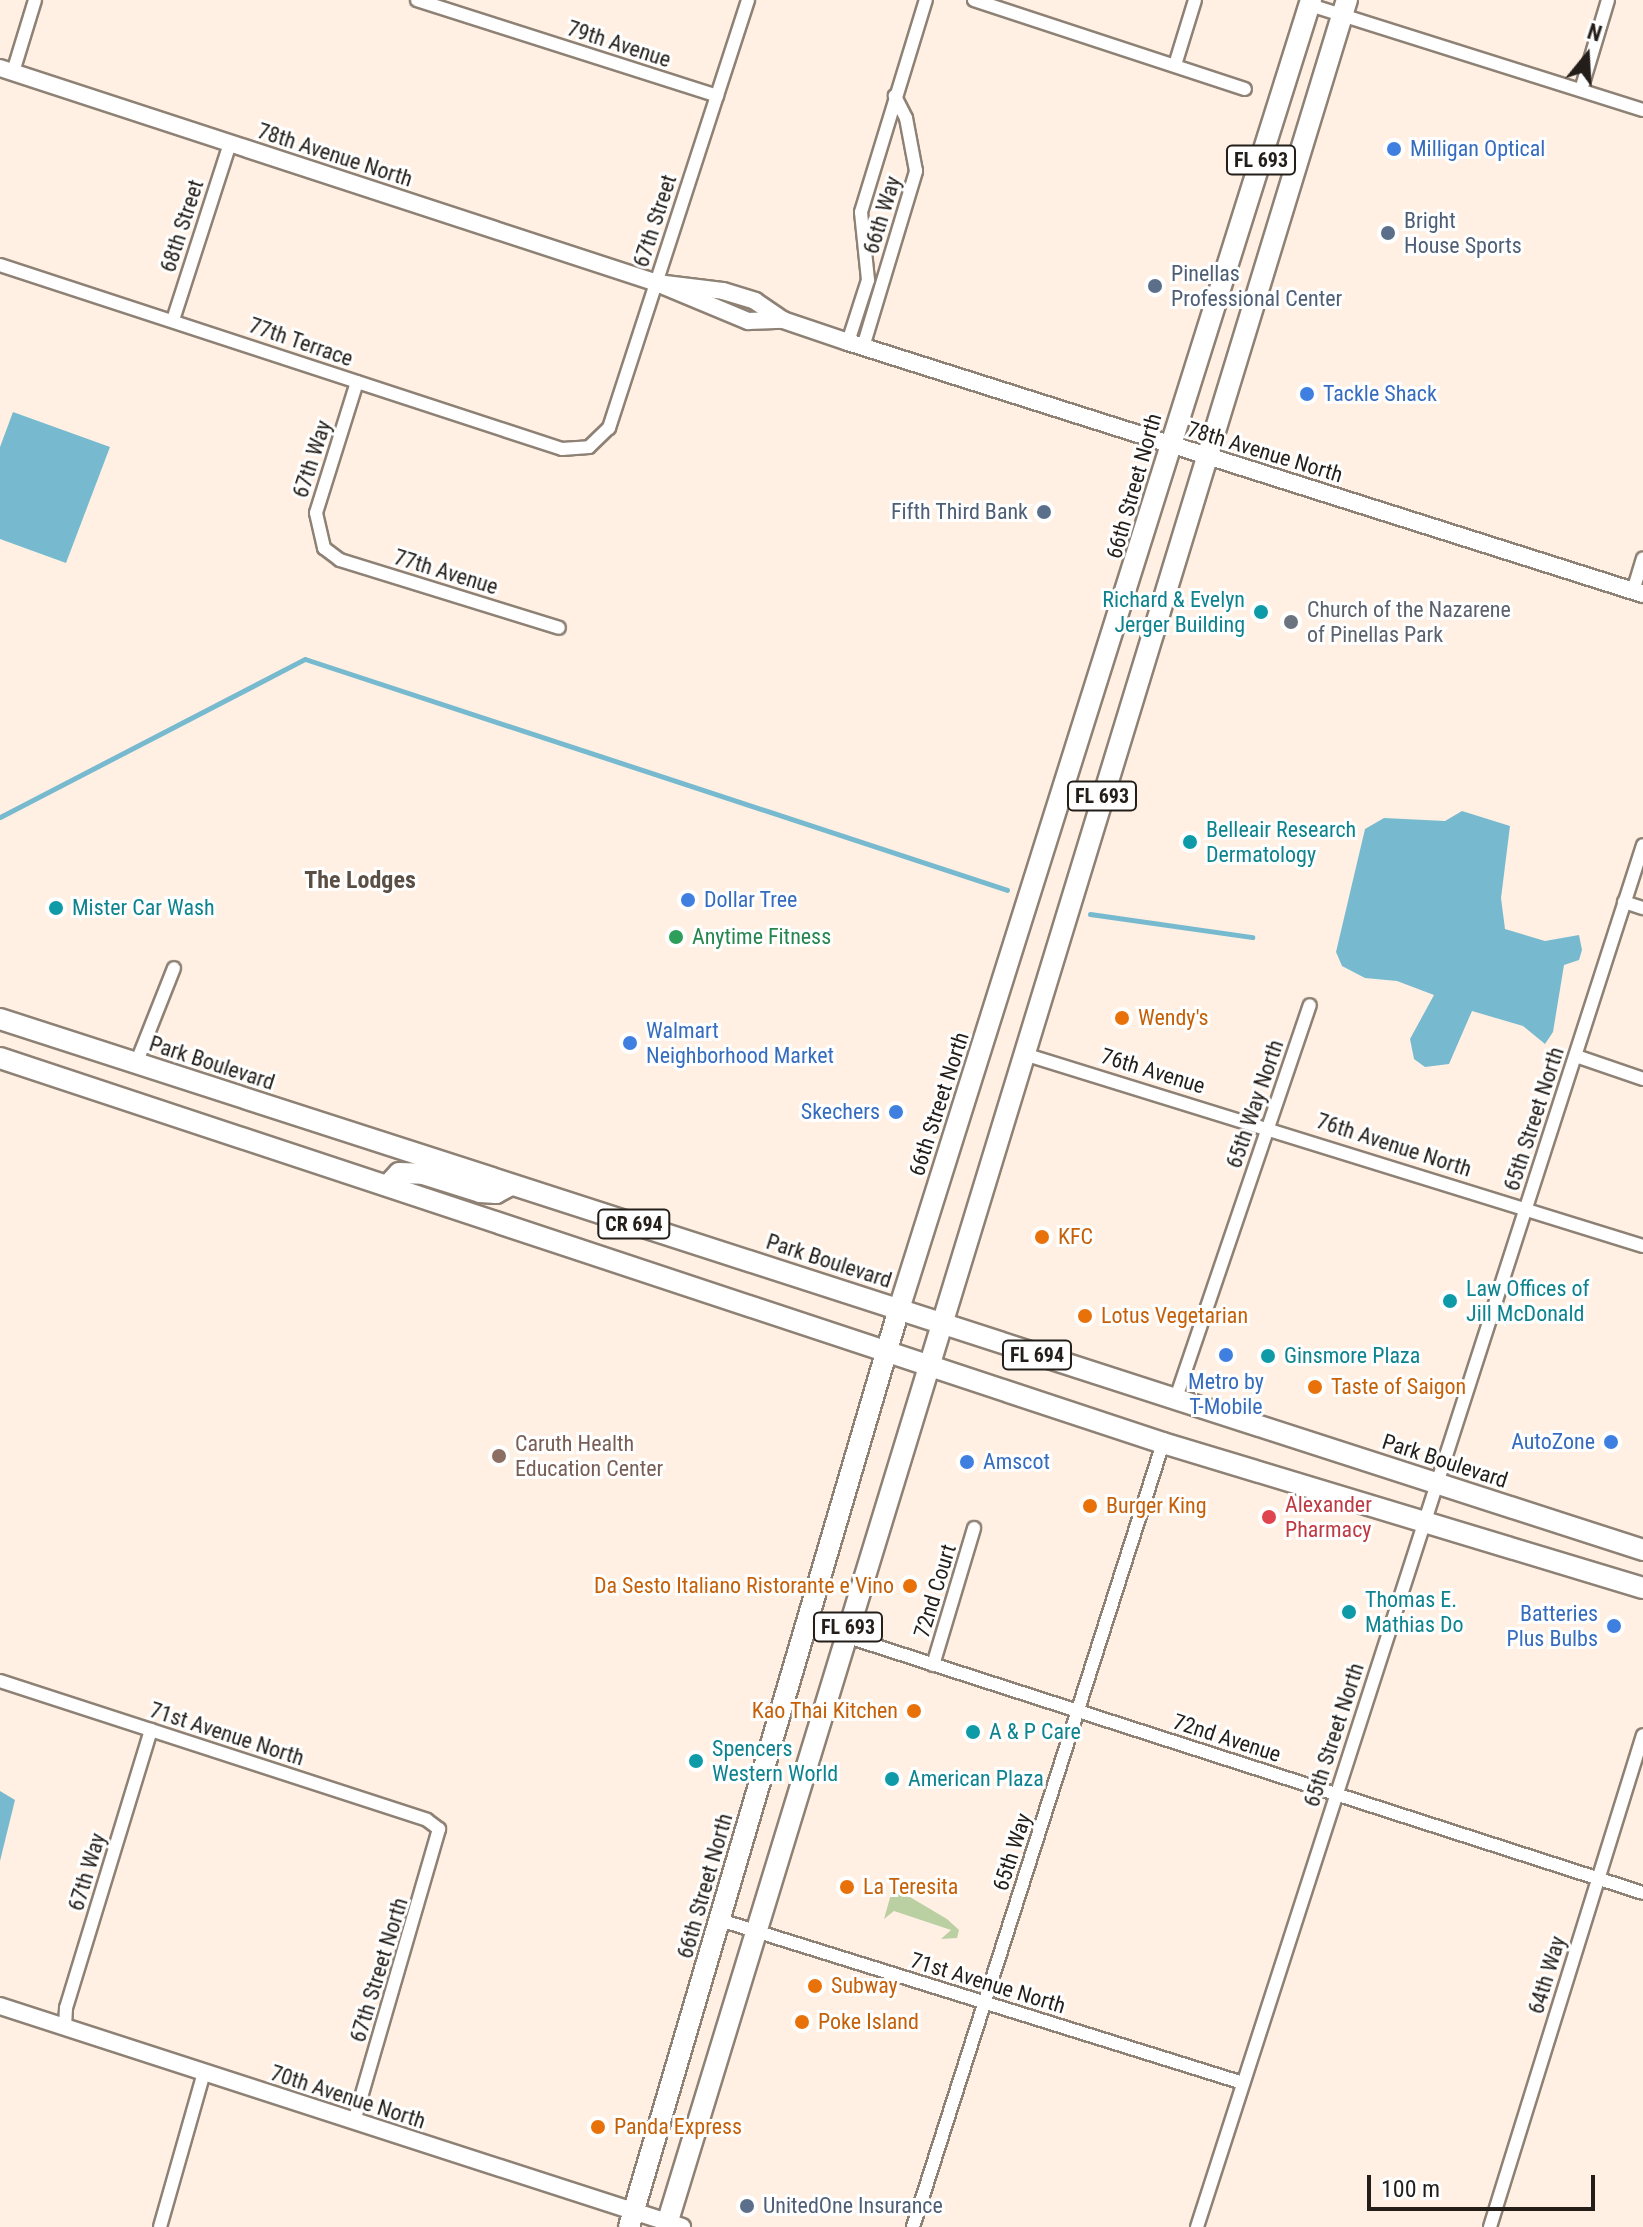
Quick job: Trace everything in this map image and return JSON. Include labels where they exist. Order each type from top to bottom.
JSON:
[{"type":"main road","name":"66th Street North","points":[[631,2219],[899,1309],[1310,2]]},
{"type":"main road","name":"FL 693","points":[[672,2225],[845,1636],[1204,457],[1345,8]]},
{"type":"main road","name":"Park Boulevard","points":[[0,1019],[1643,1550]]},
{"type":"main road","name":"CR 694","points":[[0,1058],[886,1352]]},
{"type":"main road","points":[[388,1185],[399,1173],[423,1174],[480,1192],[496,1193],[511,1185]]},
{"type":"main road","name":"FL 694","points":[[886,1352],[1163,1443],[1643,1588]]},
{"type":"street","points":[[6,70],[35,0]]},
{"type":"street","name":"79th Avenue","points":[[417,0],[717,96]]},
{"type":"street","name":"67th Street","points":[[589,447],[609,428],[748,0]]},
{"type":"street","name":"66th Way","points":[[856,344],[868,280],[861,212],[926,0]]},
{"type":"street","points":[[974,0],[1245,89]]},
{"type":"street","points":[[1175,65],[1195,0]]},
{"type":"street","points":[[1581,90],[1608,0]]},
{"type":"street","points":[[1310,2],[1345,8],[1643,110]]},
{"type":"street","name":"78th Avenue North","points":[[6,70],[657,283],[723,291],[755,301],[783,320],[1204,457],[1638,593]]},
{"type":"street","name":"66th Way","points":[[856,344],[916,171],[906,118],[895,96]]},
{"type":"street","name":"68th Street","points":[[173,320],[230,144]]},
{"type":"street","name":"77th Terrace","points":[[0,265],[562,449],[589,447]]},
{"type":"street","name":"67th Way","points":[[324,548],[316,513],[357,382]]},
{"type":"street","name":"77th Avenue","points":[[324,548],[340,560],[559,628]]},
{"type":"street","points":[[1638,593],[1643,558]]},
{"type":"street","name":"65th Street North","points":[[1197,2227],[1643,845]]},
{"type":"street","points":[[1624,902],[1643,908]]},
{"type":"street","points":[[136,1064],[174,968]]},
{"type":"street","name":"65th Way North","points":[[1175,1401],[1310,1005]]},
{"type":"street","name":"76th Avenue","points":[[1024,1054],[1270,1127]]},
{"type":"street","points":[[1576,1056],[1643,1079]]},
{"type":"street","name":"76th Avenue North","points":[[1270,1127],[1643,1246]]},
{"type":"street","name":"65th Way","points":[[913,2227],[1163,1443]]},
{"type":"street","name":"72nd Court","points":[[933,1665],[974,1528]]},
{"type":"street","name":"72nd Avenue","points":[[845,1636],[1643,1893]]},
{"type":"street","name":"71st Avenue North","points":[[0,1681],[427,1820],[439,1829]]},
{"type":"street","name":"67th Way","points":[[65,2027],[66,2008],[151,1730]]},
{"type":"street","name":"64th Way","points":[[1490,2227],[1643,1735]]},
{"type":"street","name":"67th Street North","points":[[354,2122],[439,1829]]},
{"type":"street","name":"71st Avenue North","points":[[720,1920],[1243,2083]]},
{"type":"street","name":"70th Avenue North","points":[[0,2006],[354,2122],[631,2219],[672,2225]]},
{"type":"street","points":[[160,2227],[204,2073]]},
{"type":"green space","points":[[893,1887],[947,1919],[959,1930],[957,1938],[941,1939],[951,1930],[894,1911],[884,1919]]},
{"type":"water","points":[[13,412],[110,447],[66,563],[0,539],[0,447]]},
{"type":"water","points":[[1462,811],[1510,826],[1501,898],[1505,929],[1545,941],[1579,935],[1582,950],[1579,960],[1564,965],[1553,1032],[1545,1044],[1523,1026],[1472,1011],[1449,1064],[1425,1067],[1414,1059],[1410,1039],[1434,995],[1397,981],[1365,978],[1342,966],[1336,952],[1365,829],[1384,818],[1445,821]]},
{"type":"water","points":[[0,1791],[15,1800],[0,1861]]},
{"type":"waterway","points":[[0,817],[305,659],[1007,890]]},
{"type":"waterway","points":[[1090,914],[1252,937]]},
{"type":"place","name":"Milligan Optical","points":[[1394,149]]},
{"type":"place","name":"Bright House Sports","points":[[1388,233]]},
{"type":"place","name":"Pinellas Professional Center","points":[[1155,286]]},
{"type":"place","name":"Tackle Shack","points":[[1307,394]]},
{"type":"place","name":"Fifth Third Bank","points":[[1044,512]]},
{"type":"place","name":"Richard & Evelyn Jerger Building","points":[[1261,612]]},
{"type":"place","name":"Church of the Nazarene of Pinellas Park","points":[[1291,622]]},
{"type":"place","name":"Belleair Research Dermatology","points":[[1190,842]]},
{"type":"place","name":"Dollar Tree","points":[[688,900]]},
{"type":"place","name":"Mister Car Wash","points":[[56,908]]},
{"type":"place","name":"Anytime Fitness","points":[[676,937]]},
{"type":"place","name":"Wendy's","points":[[1122,1018]]},
{"type":"place","name":"Walmart Neighborhood Market","points":[[630,1043]]},
{"type":"place","name":"Skechers","points":[[896,1112]]},
{"type":"place","name":"KFC","points":[[1042,1237]]},
{"type":"place","name":"Law Offices of Jill McDonald","points":[[1450,1301]]},
{"type":"place","name":"Lotus Vegetarian","points":[[1085,1316]]},
{"type":"place","name":"Metro by T-Mobile","points":[[1226,1355]]},
{"type":"place","name":"Ginsmore Plaza","points":[[1268,1356]]},
{"type":"place","name":"Taste of Saigon","points":[[1315,1387]]},
{"type":"place","name":"AutoZone","points":[[1611,1442]]},
{"type":"place","name":"Caruth Health Education Center","points":[[499,1456]]},
{"type":"place","name":"Amscot","points":[[967,1462]]},
{"type":"place","name":"Burger King","points":[[1090,1506]]},
{"type":"place","name":"Alexander Pharmacy","points":[[1269,1517]]},
{"type":"place","name":"Da Sesto Italiano Ristorante e Vino","points":[[910,1586]]},
{"type":"place","name":"Thomas E. Mathias Do","points":[[1349,1612]]},
{"type":"place","name":"Batteries Plus Bulbs","points":[[1614,1626]]},
{"type":"place","name":"Kao Thai Kitchen","points":[[914,1711]]},
{"type":"place","name":"A & P Care","points":[[973,1732]]},
{"type":"place","name":"Spencers Western World","points":[[696,1761]]},
{"type":"place","name":"American Plaza","points":[[892,1779]]},
{"type":"place","name":"La Teresita","points":[[847,1887]]},
{"type":"place","name":"Subway","points":[[815,1986]]},
{"type":"place","name":"Poke Island","points":[[802,2022]]},
{"type":"place","name":"Panda Express","points":[[598,2127]]},
{"type":"place","name":"UnitedOne Insurance","points":[[747,2206]]},
{"type":"district","name":"The Lodges","points":[[360,881]]}]
